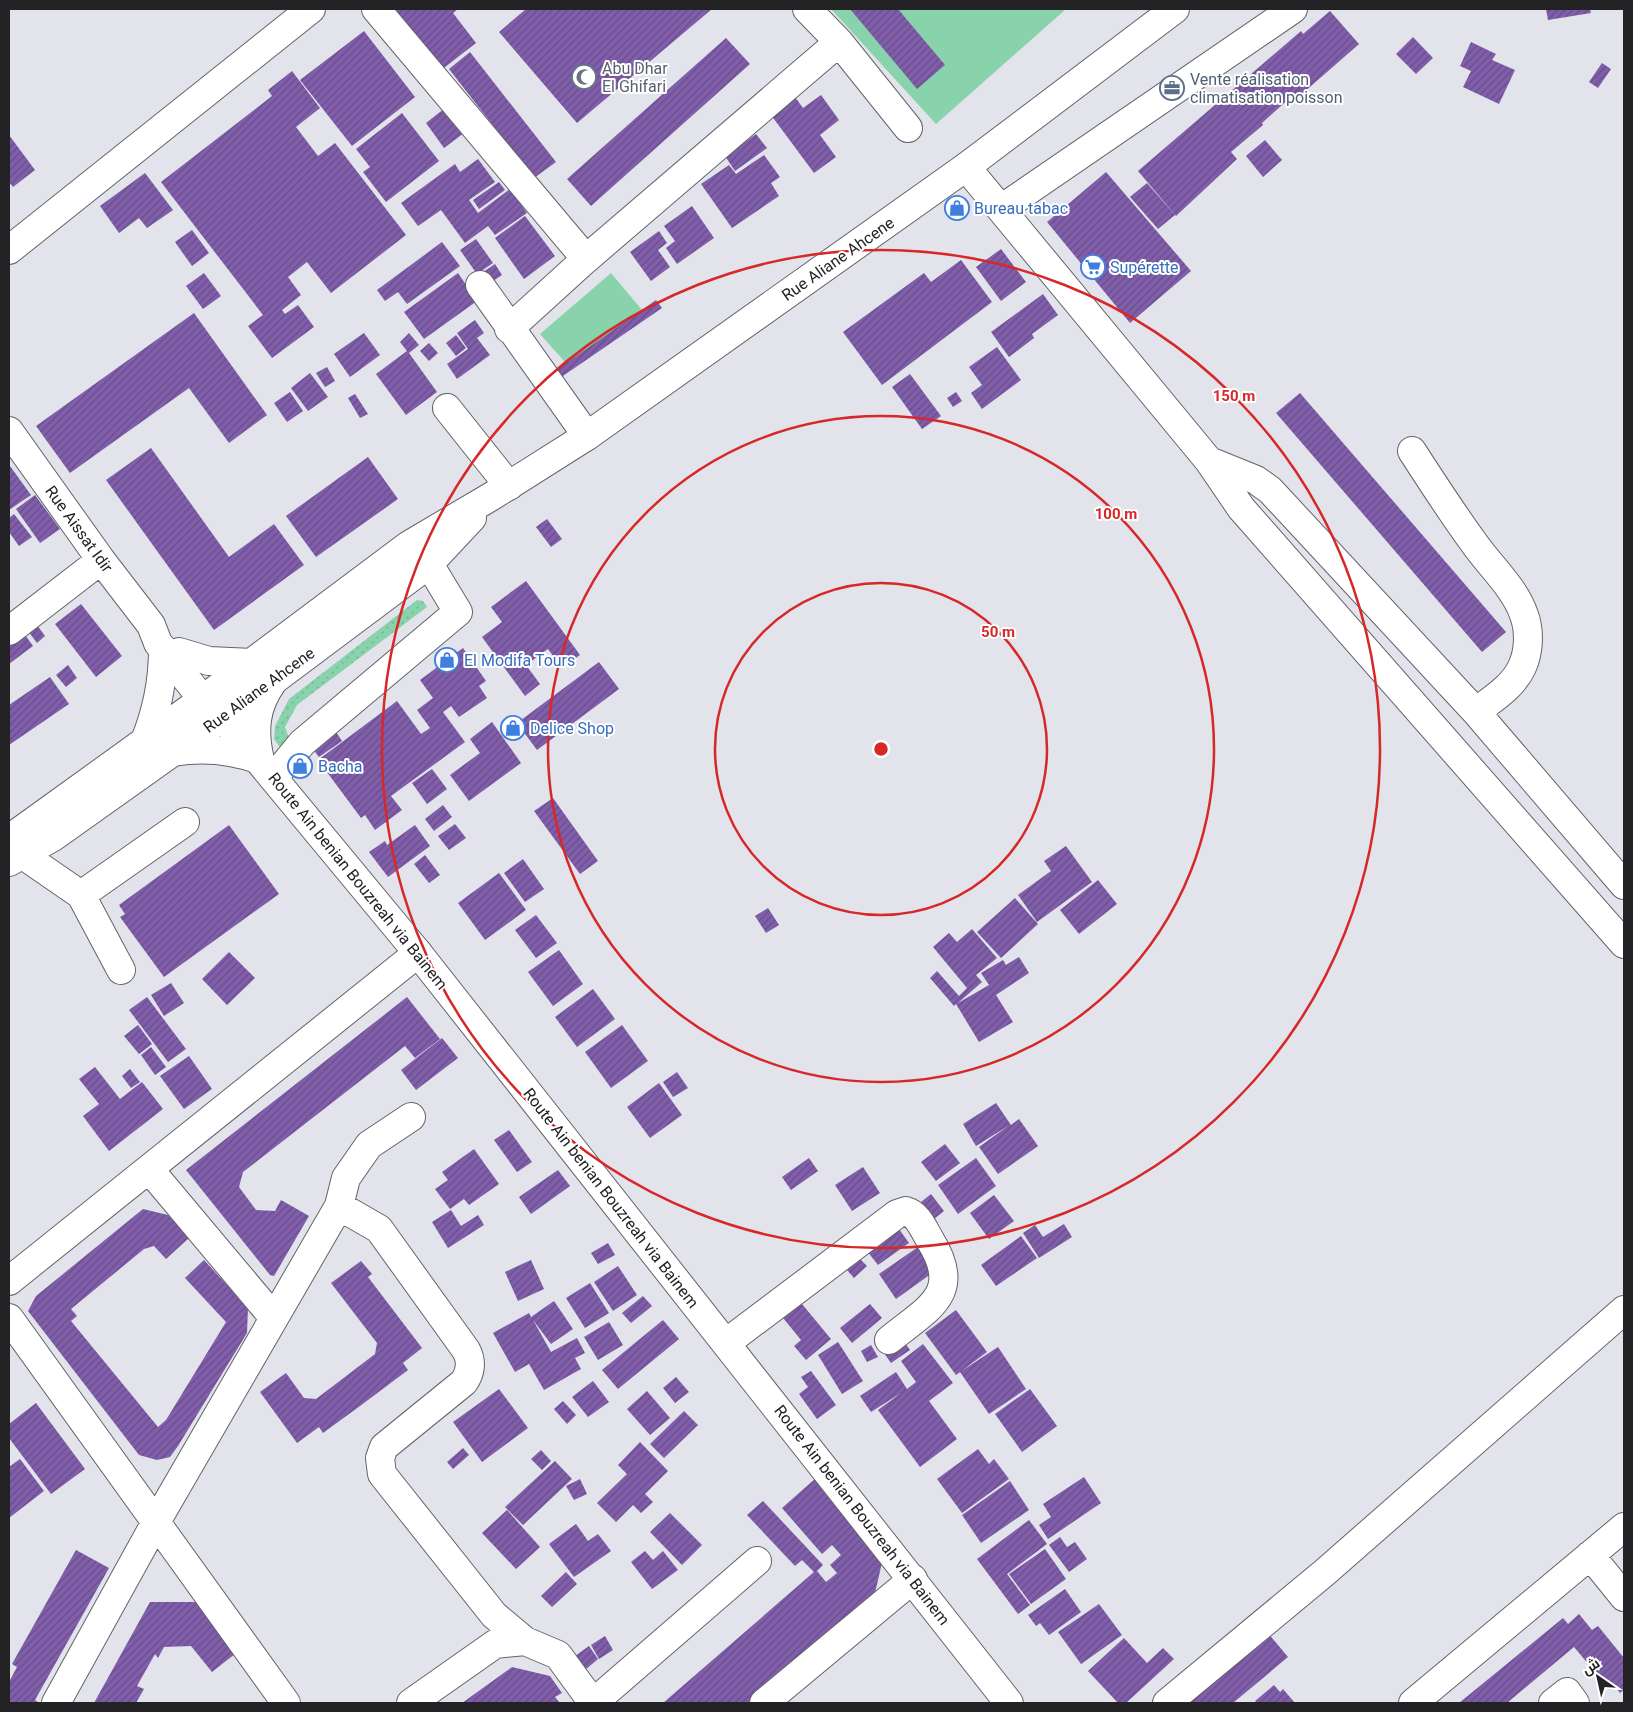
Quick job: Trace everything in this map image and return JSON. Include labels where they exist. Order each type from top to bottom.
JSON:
[{"type":"street","points":[[12,243],[310,9]]},
{"type":"street","points":[[376,9],[586,259]]},
{"type":"street","points":[[807,9],[839,42],[908,128]]},
{"type":"street","name":"Rue Aliane Ahcene","points":[[13,852],[52,837],[173,752],[215,707],[252,663],[408,545],[500,491],[587,436],[966,167],[1175,9]]},
{"type":"street","points":[[1002,209],[1293,9]]},
{"type":"street","points":[[509,329],[586,259],[839,42]]},
{"type":"street","points":[[966,167],[1209,461],[1241,508],[1494,795],[1621,933]]},
{"type":"street","points":[[480,285],[509,329],[587,436]]},
{"type":"street","points":[[447,408],[500,491]]},
{"type":"street","name":"Rue Aissat Idir","points":[[9,431],[101,560],[164,642],[196,691],[215,707]]},
{"type":"street","points":[[1412,450],[1474,543],[1517,599],[1524,615],[1528,632],[1527,650],[1522,667],[1513,682],[1476,712]]},
{"type":"street","points":[[1209,461],[1256,480],[1270,490],[1476,712],[1624,885]]},
{"type":"street","name":"Rue Aliane Ahcene","points":[[13,852],[144,743],[274,680],[429,564],[500,491]]},
{"type":"street","points":[[9,631],[101,560]]},
{"type":"street","points":[[267,768],[302,743],[458,612],[429,564]]},
{"type":"street","points":[[144,743],[157,707],[161,689],[164,642],[209,660],[252,663]]},
{"type":"street","points":[[267,768],[255,726],[258,709],[274,680]]},
{"type":"street","name":"Route Ain benian Bouzreah via Bainem","points":[[215,707],[418,953],[1009,1703]]},
{"type":"street","points":[[173,752],[190,749],[226,750],[267,768]]},
{"type":"street","points":[[1494,795],[1524,768]]},
{"type":"street","points":[[81,895],[185,822]]},
{"type":"street","points":[[13,852],[81,895],[122,970]]},
{"type":"street","points":[[9,1281],[418,953]]},
{"type":"street","points":[[56,1703],[156,1522],[339,1206],[346,1178],[369,1145],[411,1117]]},
{"type":"street","points":[[149,1168],[274,1318]]},
{"type":"street","points":[[339,1206],[379,1228],[466,1350],[470,1360],[469,1372],[464,1382],[384,1447],[380,1458],[382,1474],[494,1615],[525,1641],[558,1655],[593,1703],[757,1561]]},
{"type":"street","points":[[726,1343],[897,1214],[906,1211],[916,1216],[940,1256],[945,1274],[944,1284],[935,1301],[889,1340]]},
{"type":"street","points":[[1167,1703],[1324,1573],[1624,1310]]},
{"type":"street","points":[[9,1318],[156,1522],[273,1698]]},
{"type":"street","points":[[1413,1703],[1624,1526]]},
{"type":"street","points":[[1590,1556],[1624,1597]]},
{"type":"street","points":[[764,1703],[912,1579]]},
{"type":"street","points":[[412,1703],[495,1644],[525,1641]]},
{"type":"street","points":[[1553,1703],[1567,1692],[1575,1703]]},
{"type":"green space","points":[[831,9],[1066,9],[936,124]]},
{"type":"green space","points":[[611,273],[642,310],[572,370],[540,334]]},
{"type":"green space","points":[[417,600],[423,601],[427,607],[297,705],[285,727],[289,738],[283,752],[274,739],[275,726],[289,699]]},
{"type":"building","points":[[392,9],[458,9],[453,13],[476,43],[440,71]]},
{"type":"building","name":"Abu Dhar El Ghifari","points":[[526,9],[712,9],[577,123],[499,32]]},
{"type":"building","points":[[850,9],[898,9],[945,65],[917,89]]},
{"type":"building","points":[[1546,9],[1590,9],[1591,13],[1548,20]]},
{"type":"building","points":[[1330,11],[1359,44],[1295,100],[1292,96],[1262,123],[1263,125],[1231,152],[1237,159],[1176,216],[1138,171],[1301,31],[1303,34]]},
{"type":"building","points":[[364,31],[415,97],[352,146],[300,80]]},
{"type":"building","points":[[1413,37],[1433,58],[1416,74],[1396,54]]},
{"type":"building","points":[[726,38],[750,64],[591,206],[567,179]]},
{"type":"building","points":[[1471,42],[1496,54],[1492,60],[1515,70],[1499,104],[1463,87],[1471,71],[1460,66]]},
{"type":"building","points":[[470,52],[556,162],[534,178],[449,69]]},
{"type":"building","points":[[1602,63],[1611,69],[1598,88],[1589,82]]},
{"type":"building","points":[[292,71],[320,108],[296,127],[318,156],[335,143],[406,235],[331,293],[307,262],[288,277],[301,295],[282,310],[285,314],[298,305],[314,327],[272,358],[248,326],[263,315],[161,182],[272,96],[268,90]]},
{"type":"building","points":[[821,95],[839,120],[820,135],[836,157],[814,173],[771,115],[795,97],[803,108]]},
{"type":"building","points":[[445,108],[464,133],[444,148],[426,123]]},
{"type":"building","points":[[402,113],[439,161],[386,202],[363,172],[370,167],[356,149]]},
{"type":"building","points":[[756,134],[767,148],[735,171],[725,156]]},
{"type":"building","points":[[9,135],[35,170],[13,187],[9,182]]},
{"type":"building","points":[[1265,140],[1282,160],[1263,177],[1246,156]]},
{"type":"building","points":[[764,155],[780,177],[771,183],[779,196],[732,228],[701,184],[729,165],[736,174]]},
{"type":"building","points":[[478,159],[495,182],[469,200],[478,213],[510,189],[527,213],[495,235],[488,226],[465,243],[441,210],[418,226],[401,203],[455,164],[460,172]]},
{"type":"building","points":[[1106,172],[1191,271],[1130,323],[1047,222]]},
{"type":"building","points":[[145,173],[173,210],[147,228],[139,218],[119,233],[100,206]]},
{"type":"building","points":[[499,182],[505,190],[479,209],[473,200]]},
{"type":"building","points":[[1147,183],[1175,215],[1158,229],[1130,197]]},
{"type":"building","points":[[692,206],[714,238],[677,264],[666,248],[675,241],[664,226]]},
{"type":"building","points":[[525,216],[555,256],[524,279],[495,238]]},
{"type":"building","points":[[192,230],[209,253],[192,266],[175,242]]},
{"type":"building","points":[[659,231],[667,243],[658,250],[670,267],[651,281],[630,252]]},
{"type":"building","points":[[476,239],[493,263],[477,274],[460,250]]},
{"type":"building","points":[[442,242],[460,266],[407,304],[398,292],[385,301],[377,290]]},
{"type":"building","points":[[1001,249],[1026,282],[1001,301],[976,267]]},
{"type":"building","points":[[961,260],[992,302],[882,385],[843,332],[924,273],[931,282]]},
{"type":"building","points":[[495,264],[502,275],[487,285],[479,275]]},
{"type":"building","points":[[204,273],[221,296],[203,309],[186,286]]},
{"type":"building","points":[[458,273],[477,301],[424,339],[404,312]]},
{"type":"building","points":[[1043,294],[1058,315],[1032,334],[1034,338],[1009,357],[991,332]]},
{"type":"building","points":[[656,300],[662,308],[557,380],[552,373]]},
{"type":"building","points":[[194,313],[267,415],[229,443],[189,388],[70,473],[36,426]]},
{"type":"building","points":[[475,320],[484,333],[477,338],[490,355],[457,379],[447,364],[468,349],[457,333]]},
{"type":"building","points":[[364,333],[380,355],[350,377],[334,354]]},
{"type":"building","points":[[409,333],[419,345],[409,353],[437,392],[406,415],[376,374],[407,351],[400,342]]},
{"type":"building","points":[[456,335],[466,348],[456,356],[446,343]]},
{"type":"building","points":[[429,343],[438,353],[429,361],[420,351]]},
{"type":"building","points":[[997,347],[1021,380],[982,409],[971,393],[982,385],[969,367]]},
{"type":"building","points":[[327,367],[335,381],[325,387],[316,373]]},
{"type":"building","points":[[310,373],[328,397],[308,411],[291,388]]},
{"type":"building","points":[[910,374],[941,416],[922,429],[892,387]]},
{"type":"building","points":[[290,392],[303,411],[287,422],[274,403]]},
{"type":"building","points":[[956,392],[962,401],[953,407],[947,398]]},
{"type":"building","points":[[1300,393],[1506,632],[1482,652],[1276,413]]},
{"type":"building","points":[[355,394],[368,414],[360,418],[348,398]]},
{"type":"building","points":[[151,448],[229,557],[274,524],[304,565],[214,630],[106,480]]},
{"type":"building","points":[[368,457],[398,499],[316,557],[286,516]]},
{"type":"building","points":[[9,467],[31,495],[9,510]]},
{"type":"building","points":[[35,495],[60,529],[40,543],[16,509]]},
{"type":"building","points":[[14,514],[32,537],[19,546],[9,532],[9,518]]},
{"type":"building","points":[[547,519],[562,539],[551,547],[536,527]]},
{"type":"building","points":[[526,581],[580,655],[562,668],[548,649],[526,665],[540,684],[525,696],[482,637],[502,622],[491,607]]},
{"type":"building","points":[[81,604],[122,656],[96,677],[55,624]]},
{"type":"building","points":[[34,621],[45,636],[37,643],[25,627]]},
{"type":"building","points":[[23,632],[33,646],[9,664],[9,642]]},
{"type":"building","points":[[463,648],[486,681],[479,686],[487,698],[459,717],[451,706],[443,712],[465,742],[391,796],[402,810],[375,830],[365,815],[361,818],[318,760],[397,701],[421,734],[430,728],[417,710],[433,698],[420,680]]},
{"type":"building","points":[[599,662],[619,689],[537,750],[517,723]]},
{"type":"building","points":[[68,665],[77,678],[66,687],[56,675]]},
{"type":"building","points":[[50,677],[69,704],[9,745],[9,705]]},
{"type":"building","points":[[492,722],[521,763],[469,801],[450,775],[480,753],[470,739]]},
{"type":"building","points":[[332,726],[342,741],[319,757],[308,743]]},
{"type":"building","points":[[432,769],[447,789],[427,804],[412,783]]},
{"type":"building","points":[[553,798],[598,861],[580,874],[534,811]]},
{"type":"building","points":[[443,805],[452,817],[434,831],[425,819]]},
{"type":"building","points":[[455,824],[466,838],[449,850],[438,836]]},
{"type":"building","points":[[229,825],[279,894],[164,977],[120,917],[125,914],[119,905]]},
{"type":"building","points":[[415,825],[430,846],[388,877],[369,852],[385,841],[387,845]]},
{"type":"building","points":[[1066,846],[1092,882],[1037,922],[1018,895],[1051,871],[1044,861]]},
{"type":"building","points":[[425,855],[440,875],[429,883],[414,864]]},
{"type":"building","points":[[523,859],[544,889],[525,902],[504,873]]},
{"type":"building","points":[[499,873],[526,910],[485,940],[458,903]]},
{"type":"building","points":[[1098,880],[1117,904],[1079,934],[1060,910]]},
{"type":"building","points":[[1015,898],[1038,924],[1001,958],[977,932]]},
{"type":"building","points":[[768,908],[779,925],[766,933],[755,916]]},
{"type":"building","points":[[536,915],[557,943],[536,958],[515,930]]},
{"type":"building","points":[[972,929],[997,958],[976,975],[982,982],[958,1003],[989,985],[981,973],[1003,960],[1006,965],[1019,957],[1029,973],[996,995],[1013,1022],[979,1042],[956,1004],[954,1006],[930,978],[937,971],[959,996],[967,988],[933,947],[949,933],[957,942]]},
{"type":"building","points":[[559,950],[583,984],[553,1006],[528,972]]},
{"type":"building","points":[[229,952],[255,978],[227,1005],[202,979]]},
{"type":"building","points":[[171,983],[184,1003],[164,1016],[151,995]]},
{"type":"building","points":[[593,989],[615,1019],[577,1047],[555,1017]]},
{"type":"building","points":[[147,997],[186,1049],[168,1062],[129,1010]]},
{"type":"building","points":[[407,997],[440,1039],[415,1058],[405,1046],[243,1172],[239,1187],[256,1210],[275,1211],[281,1200],[309,1216],[274,1276],[270,1275],[186,1170]]},
{"type":"building","points":[[138,1025],[152,1044],[139,1054],[124,1036]]},
{"type":"building","points":[[622,1025],[648,1061],[611,1088],[585,1052]]},
{"type":"building","points":[[442,1038],[458,1058],[416,1090],[401,1070]]},
{"type":"building","points":[[151,1047],[166,1067],[155,1075],[141,1055]]},
{"type":"building","points":[[189,1056],[212,1089],[184,1109],[160,1076]]},
{"type":"building","points":[[95,1067],[120,1099],[142,1082],[163,1109],[109,1151],[83,1116],[99,1104],[79,1079]]},
{"type":"building","points":[[130,1069],[140,1082],[131,1088],[122,1076]]},
{"type":"building","points":[[677,1072],[688,1088],[673,1097],[663,1082]]},
{"type":"building","points":[[659,1083],[682,1115],[650,1138],[627,1107]]},
{"type":"building","points":[[996,1103],[1011,1125],[1019,1119],[1038,1146],[998,1174],[979,1147],[1008,1126],[976,1146],[963,1124]]},
{"type":"building","points":[[509,1130],[532,1162],[517,1172],[494,1140]]},
{"type":"building","points":[[945,1144],[960,1163],[936,1181],[921,1162]]},
{"type":"building","points":[[474,1149],[499,1184],[469,1205],[464,1199],[450,1209],[435,1189],[448,1180],[442,1172]]},
{"type":"building","points":[[809,1158],[818,1171],[791,1190],[782,1177]]},
{"type":"building","points":[[976,1158],[996,1186],[958,1214],[938,1185]]},
{"type":"building","points":[[863,1167],[880,1193],[852,1211],[835,1185]]},
{"type":"building","points":[[558,1170],[570,1186],[531,1214],[519,1197]]},
{"type":"building","points":[[931,1194],[944,1211],[934,1219],[921,1202]]},
{"type":"building","points":[[994,1195],[1014,1221],[989,1239],[970,1213]]},
{"type":"building","points":[[143,1209],[168,1215],[189,1238],[166,1259],[154,1246],[144,1249],[71,1309],[77,1316],[71,1321],[158,1427],[166,1420],[226,1322],[185,1278],[204,1260],[248,1308],[247,1333],[178,1446],[170,1457],[157,1460],[139,1455],[28,1311],[36,1296]]},
{"type":"building","points":[[451,1210],[461,1226],[478,1215],[484,1225],[448,1248],[432,1222]]},
{"type":"building","points":[[1064,1224],[1072,1237],[1039,1258],[1023,1233],[1035,1225],[1043,1237]]},
{"type":"building","points":[[899,1229],[909,1243],[878,1265],[867,1251]]},
{"type":"building","points":[[1021,1236],[1037,1258],[996,1286],[981,1265]]},
{"type":"building","points":[[608,1243],[615,1255],[598,1264],[591,1253]]},
{"type":"building","points":[[918,1247],[935,1271],[896,1299],[879,1274]]},
{"type":"building","points":[[859,1258],[867,1266],[854,1278],[847,1270]]},
{"type":"building","points":[[531,1260],[544,1289],[518,1301],[505,1272]]},
{"type":"building","points":[[361,1261],[372,1274],[368,1277],[422,1348],[403,1363],[408,1370],[323,1433],[319,1427],[297,1443],[260,1392],[286,1373],[304,1398],[316,1399],[375,1354],[377,1343],[331,1283]]},
{"type":"building","points":[[618,1266],[637,1295],[613,1311],[594,1282]]},
{"type":"building","points":[[590,1283],[609,1313],[585,1328],[566,1298]]},
{"type":"building","points":[[643,1296],[652,1306],[631,1323],[622,1313]]},
{"type":"building","points":[[797,1298],[831,1339],[806,1360],[794,1346],[801,1340],[779,1313]]},
{"type":"building","points":[[554,1301],[573,1329],[551,1344],[533,1320],[551,1352],[577,1338],[585,1353],[575,1358],[581,1369],[544,1390],[529,1364],[515,1372],[493,1333],[529,1313],[531,1317]]},
{"type":"building","points":[[870,1304],[882,1318],[852,1343],[840,1328]]},
{"type":"building","points":[[956,1310],[987,1352],[956,1375],[925,1333]]},
{"type":"building","points":[[663,1320],[679,1339],[618,1389],[602,1370]]},
{"type":"building","points":[[609,1322],[623,1345],[598,1360],[584,1337]]},
{"type":"building","points":[[903,1340],[910,1350],[891,1363],[884,1353]]},
{"type":"building","points":[[838,1342],[863,1381],[842,1394],[818,1355]]},
{"type":"building","points":[[923,1344],[953,1383],[929,1401],[957,1439],[920,1467],[878,1410],[901,1393],[871,1412],[860,1396],[896,1372],[907,1389],[916,1382],[901,1361]]},
{"type":"building","points":[[871,1345],[878,1357],[867,1362],[861,1351]]},
{"type":"building","points":[[998,1347],[1026,1389],[989,1414],[960,1372]]},
{"type":"building","points":[[811,1371],[836,1405],[817,1419],[799,1394],[808,1387],[801,1377]]},
{"type":"building","points":[[676,1377],[689,1392],[675,1403],[663,1388]]},
{"type":"building","points":[[593,1381],[609,1402],[588,1417],[572,1397]]},
{"type":"building","points":[[499,1389],[528,1428],[482,1462],[453,1422]]},
{"type":"building","points":[[1030,1389],[1057,1426],[1022,1452],[995,1414]]},
{"type":"building","points":[[647,1391],[670,1418],[650,1435],[627,1409]]},
{"type":"building","points":[[563,1401],[576,1415],[567,1424],[554,1409]]},
{"type":"building","points":[[36,1403],[85,1469],[51,1494],[9,1438],[9,1424]]},
{"type":"building","points":[[684,1411],[698,1425],[664,1458],[650,1444]]},
{"type":"building","points":[[640,1442],[668,1471],[645,1494],[653,1502],[641,1513],[633,1505],[616,1522],[597,1503],[627,1474],[618,1465]]},
{"type":"building","points":[[463,1448],[469,1455],[453,1469],[447,1462]]},
{"type":"building","points":[[978,1449],[989,1464],[994,1459],[1009,1479],[962,1513],[937,1479]]},
{"type":"building","points":[[541,1450],[551,1461],[542,1470],[531,1459]]},
{"type":"building","points":[[20,1459],[44,1491],[9,1518],[9,1467]]},
{"type":"building","points":[[555,1461],[572,1479],[523,1525],[505,1507]]},
{"type":"building","points":[[1084,1477],[1101,1503],[1048,1539],[1039,1525],[1051,1517],[1043,1504]]},
{"type":"building","points":[[816,1478],[884,1554],[875,1593],[748,1703],[663,1703],[814,1572],[802,1560],[795,1566],[747,1515],[763,1501],[823,1565],[817,1571],[826,1582],[837,1573],[830,1565],[841,1555],[832,1545],[822,1554],[782,1508]]},
{"type":"building","points":[[580,1479],[587,1494],[574,1500],[566,1486]]},
{"type":"building","points":[[1010,1481],[1029,1510],[981,1543],[962,1515]]},
{"type":"building","points":[[507,1510],[540,1547],[516,1569],[482,1533]]},
{"type":"building","points":[[670,1513],[702,1545],[682,1565],[650,1532]]},
{"type":"building","points":[[1029,1520],[1047,1544],[1007,1574],[1030,1605],[1018,1614],[977,1559]]},
{"type":"building","points":[[576,1524],[588,1541],[598,1534],[611,1551],[574,1577],[549,1544]]},
{"type":"building","points":[[1060,1537],[1067,1547],[1075,1542],[1087,1559],[1069,1572],[1049,1545]]},
{"type":"building","points":[[1045,1549],[1066,1579],[1031,1604],[1009,1574]]},
{"type":"building","points":[[76,1550],[109,1568],[35,1700],[39,1703],[9,1703],[9,1682],[17,1667],[12,1664]]},
{"type":"building","points":[[645,1551],[653,1560],[663,1551],[678,1570],[652,1589],[631,1562]]},
{"type":"building","points":[[566,1572],[577,1584],[552,1607],[541,1596]]},
{"type":"building","points":[[1065,1589],[1081,1612],[1049,1635],[1040,1623],[1036,1626],[1028,1615]]},
{"type":"building","points":[[150,1602],[202,1602],[240,1650],[212,1672],[191,1646],[164,1647],[158,1658],[155,1654],[137,1686],[144,1689],[136,1703],[94,1703]]},
{"type":"building","points":[[1099,1604],[1122,1635],[1081,1664],[1058,1632]]},
{"type":"building","points":[[1579,1614],[1592,1630],[1598,1626],[1624,1658],[1624,1690],[1620,1693],[1613,1684],[1610,1690],[1574,1647],[1507,1703],[1459,1703],[1563,1618],[1568,1624]]},
{"type":"building","points":[[1268,1633],[1288,1657],[1233,1703],[1175,1703]]},
{"type":"building","points":[[605,1636],[613,1650],[599,1659],[591,1645]]},
{"type":"building","points":[[1124,1638],[1147,1663],[1163,1648],[1174,1659],[1126,1703],[1118,1703],[1088,1671]]},
{"type":"building","points":[[589,1646],[598,1659],[585,1670],[575,1656]]},
{"type":"building","points":[[512,1667],[550,1676],[562,1693],[555,1697],[560,1703],[462,1703]]},
{"type":"building","points":[[1274,1685],[1280,1692],[1283,1689],[1295,1703],[1257,1703],[1255,1701]]},
{"type":"place","name":"Abu Dhar El Ghifari","points":[[584,77]]},
{"type":"place","name":"Vente réalisation climatisation poisson","points":[[1172,88]]},
{"type":"place","name":"Bureau tabac","points":[[957,208]]},
{"type":"place","name":"Supérette","points":[[1093,267]]},
{"type":"place","name":"El Modifa Tours","points":[[447,660]]},
{"type":"place","name":"Delice Shop","points":[[513,728]]},
{"type":"place","name":"Bacha","points":[[300,766]]}]
